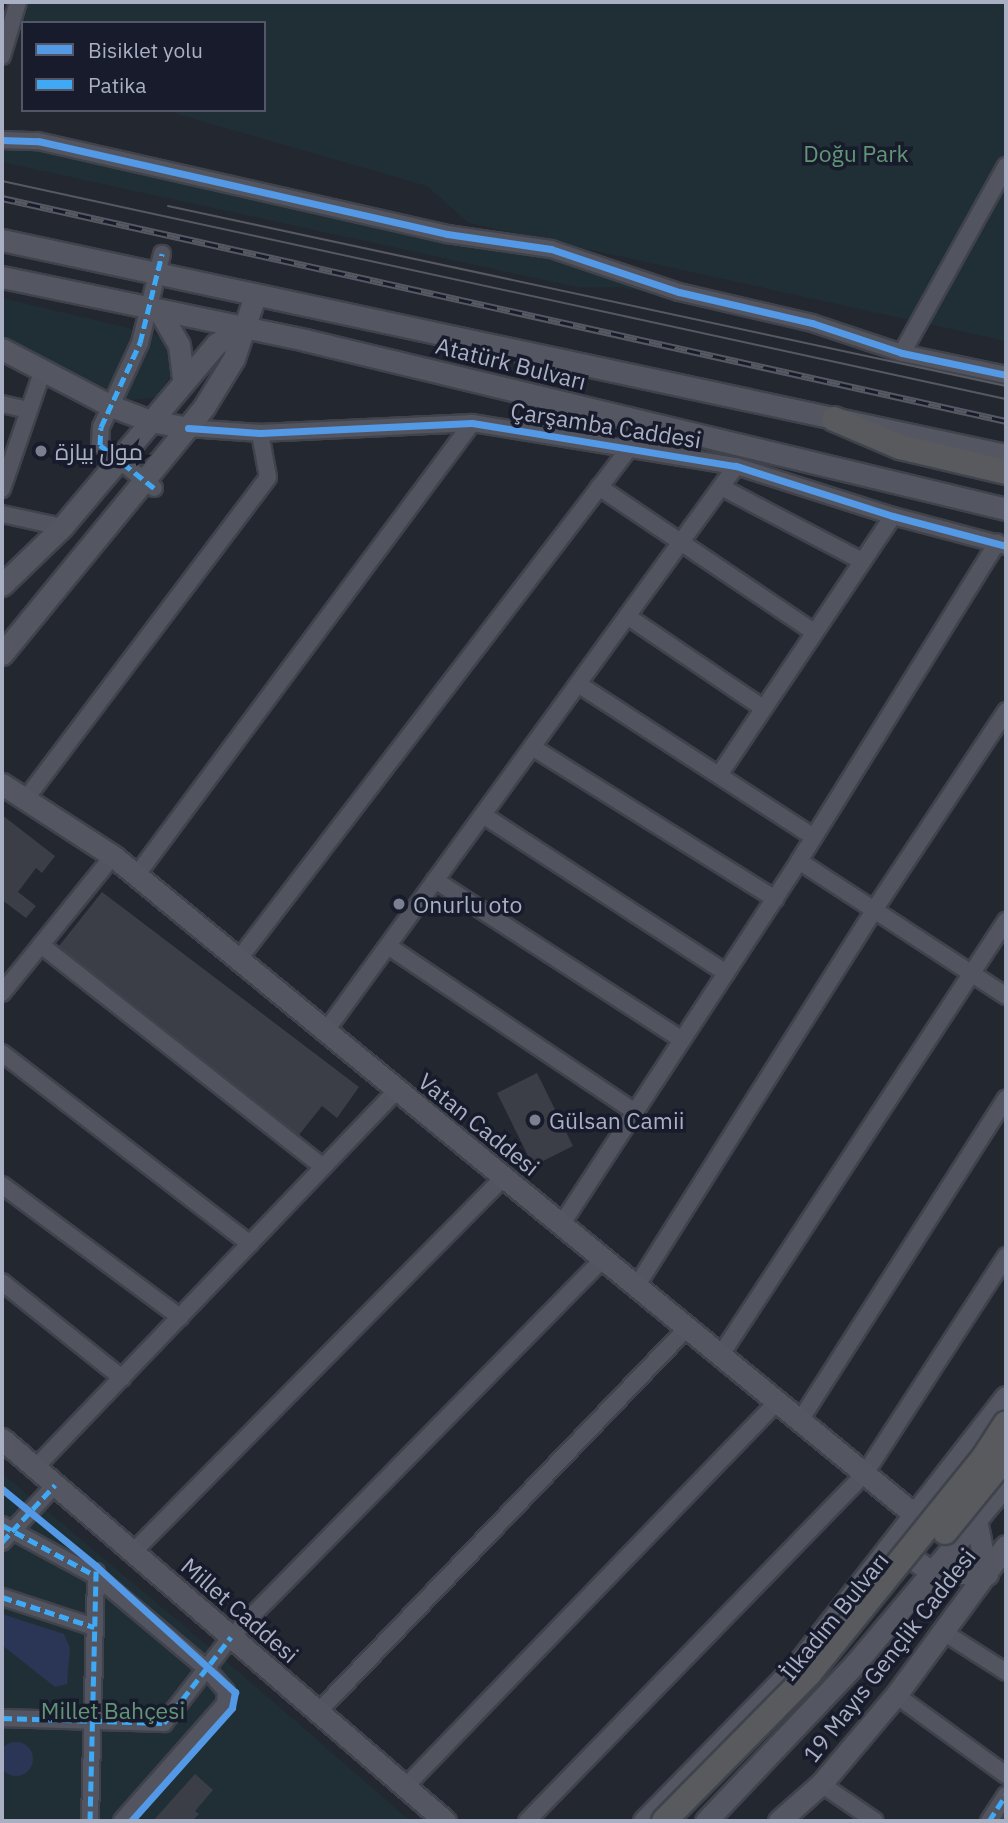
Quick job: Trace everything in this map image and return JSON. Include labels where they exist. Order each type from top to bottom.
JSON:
[{"type":"highway","points":[[834,419],[900,447],[1006,472]]},
{"type":"highway","name":"İlkadım Bulvarı","points":[[664,1821],[809,1674],[984,1457],[1006,1423]]},
{"type":"highway","name":"İlkadım Bulvarı","points":[[686,1821],[820,1685],[1006,1457]]},
{"type":"main road","name":"Atatürk Bulvarı","points":[[2,240],[159,264],[255,296],[1006,455]]},
{"type":"main road","name":"Atatürk Bulvarı","points":[[2,277],[244,327],[1006,509]]},
{"type":"main road","points":[[2,654],[149,484],[225,376],[255,296]]},
{"type":"main road","points":[[154,310],[179,345],[183,380]]},
{"type":"main road","points":[[2,585],[62,527],[116,458],[216,344],[244,327]]},
{"type":"main road","name":"Çarşamba Caddesi","points":[[2,349],[111,406],[150,421],[188,428]]},
{"type":"main road","name":"Vatan Caddesi","points":[[2,785],[113,856],[915,1515]]},
{"type":"main road","name":"İlkadım Bulvarı","points":[[644,1821],[798,1664],[1006,1397]]},
{"type":"main road","name":"Millet Caddesi","points":[[2,1439],[445,1821]]},
{"type":"main road","name":"İlkadım Bulvarı","points":[[706,1821],[854,1665],[1006,1483]]},
{"type":"main road","points":[[892,1545],[932,1572],[987,1574],[976,1520],[933,1493]]},
{"type":"main road","name":"19 Mayıs Gençlik Caddesi","points":[[779,1821],[821,1784],[896,1695],[945,1633],[1006,1546]]},
{"type":"street","points":[[2,56],[18,2]]},
{"type":"street","points":[[2,140],[38,141],[447,234],[551,249],[679,292],[811,323],[902,353],[1006,375]]},
{"type":"street","points":[[902,353],[1006,166]]},
{"type":"street","points":[[149,484],[100,445],[101,427],[154,310],[159,264]]},
{"type":"street","points":[[2,489],[43,370]]},
{"type":"street","points":[[2,404],[27,410]]},
{"type":"street","points":[[136,876],[472,423]]},
{"type":"street","name":"Çarşamba Caddesi","points":[[188,428],[260,433],[472,423],[631,446],[736,466],[893,516],[1002,544]]},
{"type":"street","points":[[24,800],[268,477],[260,433]]},
{"type":"street","points":[[238,960],[631,446]]},
{"type":"street","points":[[326,1032],[736,466]]},
{"type":"street","points":[[599,487],[679,544],[814,632]]},
{"type":"street","points":[[721,487],[862,561]]},
{"type":"street","points":[[2,514],[62,527]]},
{"type":"street","points":[[719,775],[893,516]]},
{"type":"street","points":[[561,1225],[775,899],[1002,544]]},
{"type":"street","points":[[627,616],[764,708]]},
{"type":"street","points":[[578,684],[814,837]]},
{"type":"street","points":[[636,1287],[874,910],[1006,711]]},
{"type":"street","points":[[532,747],[775,899]]},
{"type":"street","points":[[483,815],[726,973]]},
{"type":"street","points":[[2,993],[113,856]]},
{"type":"street","points":[[799,861],[1006,996]]},
{"type":"street","points":[[435,880],[682,1040]]},
{"type":"street","points":[[720,1356],[975,975],[1006,921]]},
{"type":"street","points":[[41,945],[324,1167]]},
{"type":"street","points":[[388,946],[635,1112]]},
{"type":"street","points":[[2,1053],[250,1244]]},
{"type":"street","points":[[35,1468],[397,1090]]},
{"type":"street","points":[[799,1422],[1006,1098]]},
{"type":"street","points":[[133,1552],[503,1178]]},
{"type":"street","points":[[2,1185],[180,1317]]},
{"type":"street","points":[[527,1821],[864,1475],[1006,1256]]},
{"type":"street","points":[[2,1718],[164,1723],[231,1637],[603,1260]]},
{"type":"street","points":[[2,1282],[122,1378]]},
{"type":"street","points":[[318,1712],[686,1329]]},
{"type":"street","points":[[405,1787],[776,1403]]},
{"type":"street","points":[[55,1485],[5,1533],[96,1571],[207,1669],[226,1691],[225,1704],[122,1821]]},
{"type":"street","points":[[90,1821],[96,1571]]},
{"type":"street","points":[[2,1597],[94,1627]]},
{"type":"street","points":[[945,1633],[1006,1672]]},
{"type":"street","points":[[896,1695],[1006,1775]]},
{"type":"street","points":[[821,1784],[875,1821]]},
{"type":"street","points":[[989,1821],[1006,1795]]},
{"type":"green space","name":"Doğu Park","points":[[29,2],[1006,2],[1006,341],[469,223],[427,186],[171,112],[266,112],[266,21],[24,21]]},
{"type":"green space","points":[[2,148],[36,149],[461,244],[551,257],[659,295],[621,287],[577,287],[2,162]]},
{"type":"green space","points":[[2,298],[157,335],[168,344],[172,374],[156,397],[130,400],[2,336]]},
{"type":"green space","name":"Millet Bahçesi","points":[[2,1473],[254,1685],[410,1821],[2,1821]]},
{"type":"water","points":[[2,1614],[64,1634],[70,1648],[67,1684],[55,1687],[2,1645]]},
{"type":"water","points":[[16,1742],[28,1747],[33,1759],[28,1771],[16,1776],[4,1771],[-1,1759],[4,1747]]},
{"type":"building","points":[[2,815],[55,856],[42,873],[36,868],[18,892],[36,906],[26,918],[2,900]]},
{"type":"building","points":[[102,892],[359,1087],[337,1118],[322,1106],[299,1135],[59,946]]},
{"type":"building","name":"Gülsan Camii","points":[[537,1073],[573,1146],[533,1166],[497,1093]]},
{"type":"building","points":[[195,1774],[213,1790],[195,1811],[199,1814],[192,1821],[153,1821]]},
{"type":"tram line","points":[[2,181],[1006,399]]},
{"type":"tram line","points":[[168,206],[1006,386]]},
{"type":"railway","points":[[2,198],[1006,421]]},
{"type":"marked path","points":[[154,488],[100,445],[101,427],[140,343],[162,254]]},
{"type":"marked path","points":[[2,1542],[55,1485]]},
{"type":"marked path","points":[[2,1525],[96,1576]]},
{"type":"marked path","points":[[90,1821],[96,1569]]},
{"type":"marked path","points":[[2,1597],[94,1627]]},
{"type":"marked path","points":[[2,1718],[164,1723],[231,1637]]},
{"type":"marked path","points":[[989,1821],[1006,1795]]},
{"type":"cycle path","points":[[2,140],[38,141],[447,234],[551,249],[679,292],[812,323],[902,353],[1006,375]]},
{"type":"cycle path","points":[[188,428],[260,433],[472,423],[736,466],[893,516],[1006,546]]},
{"type":"cycle path","points":[[2,1489],[96,1566],[235,1692],[232,1708],[131,1821]]},
{"type":"place","name":"مول بيازة","points":[[41,451]]},
{"type":"place","name":"Onurlu oto","points":[[399,904]]},
{"type":"place","name":"Gülsan Camii","points":[[535,1120]]}]
